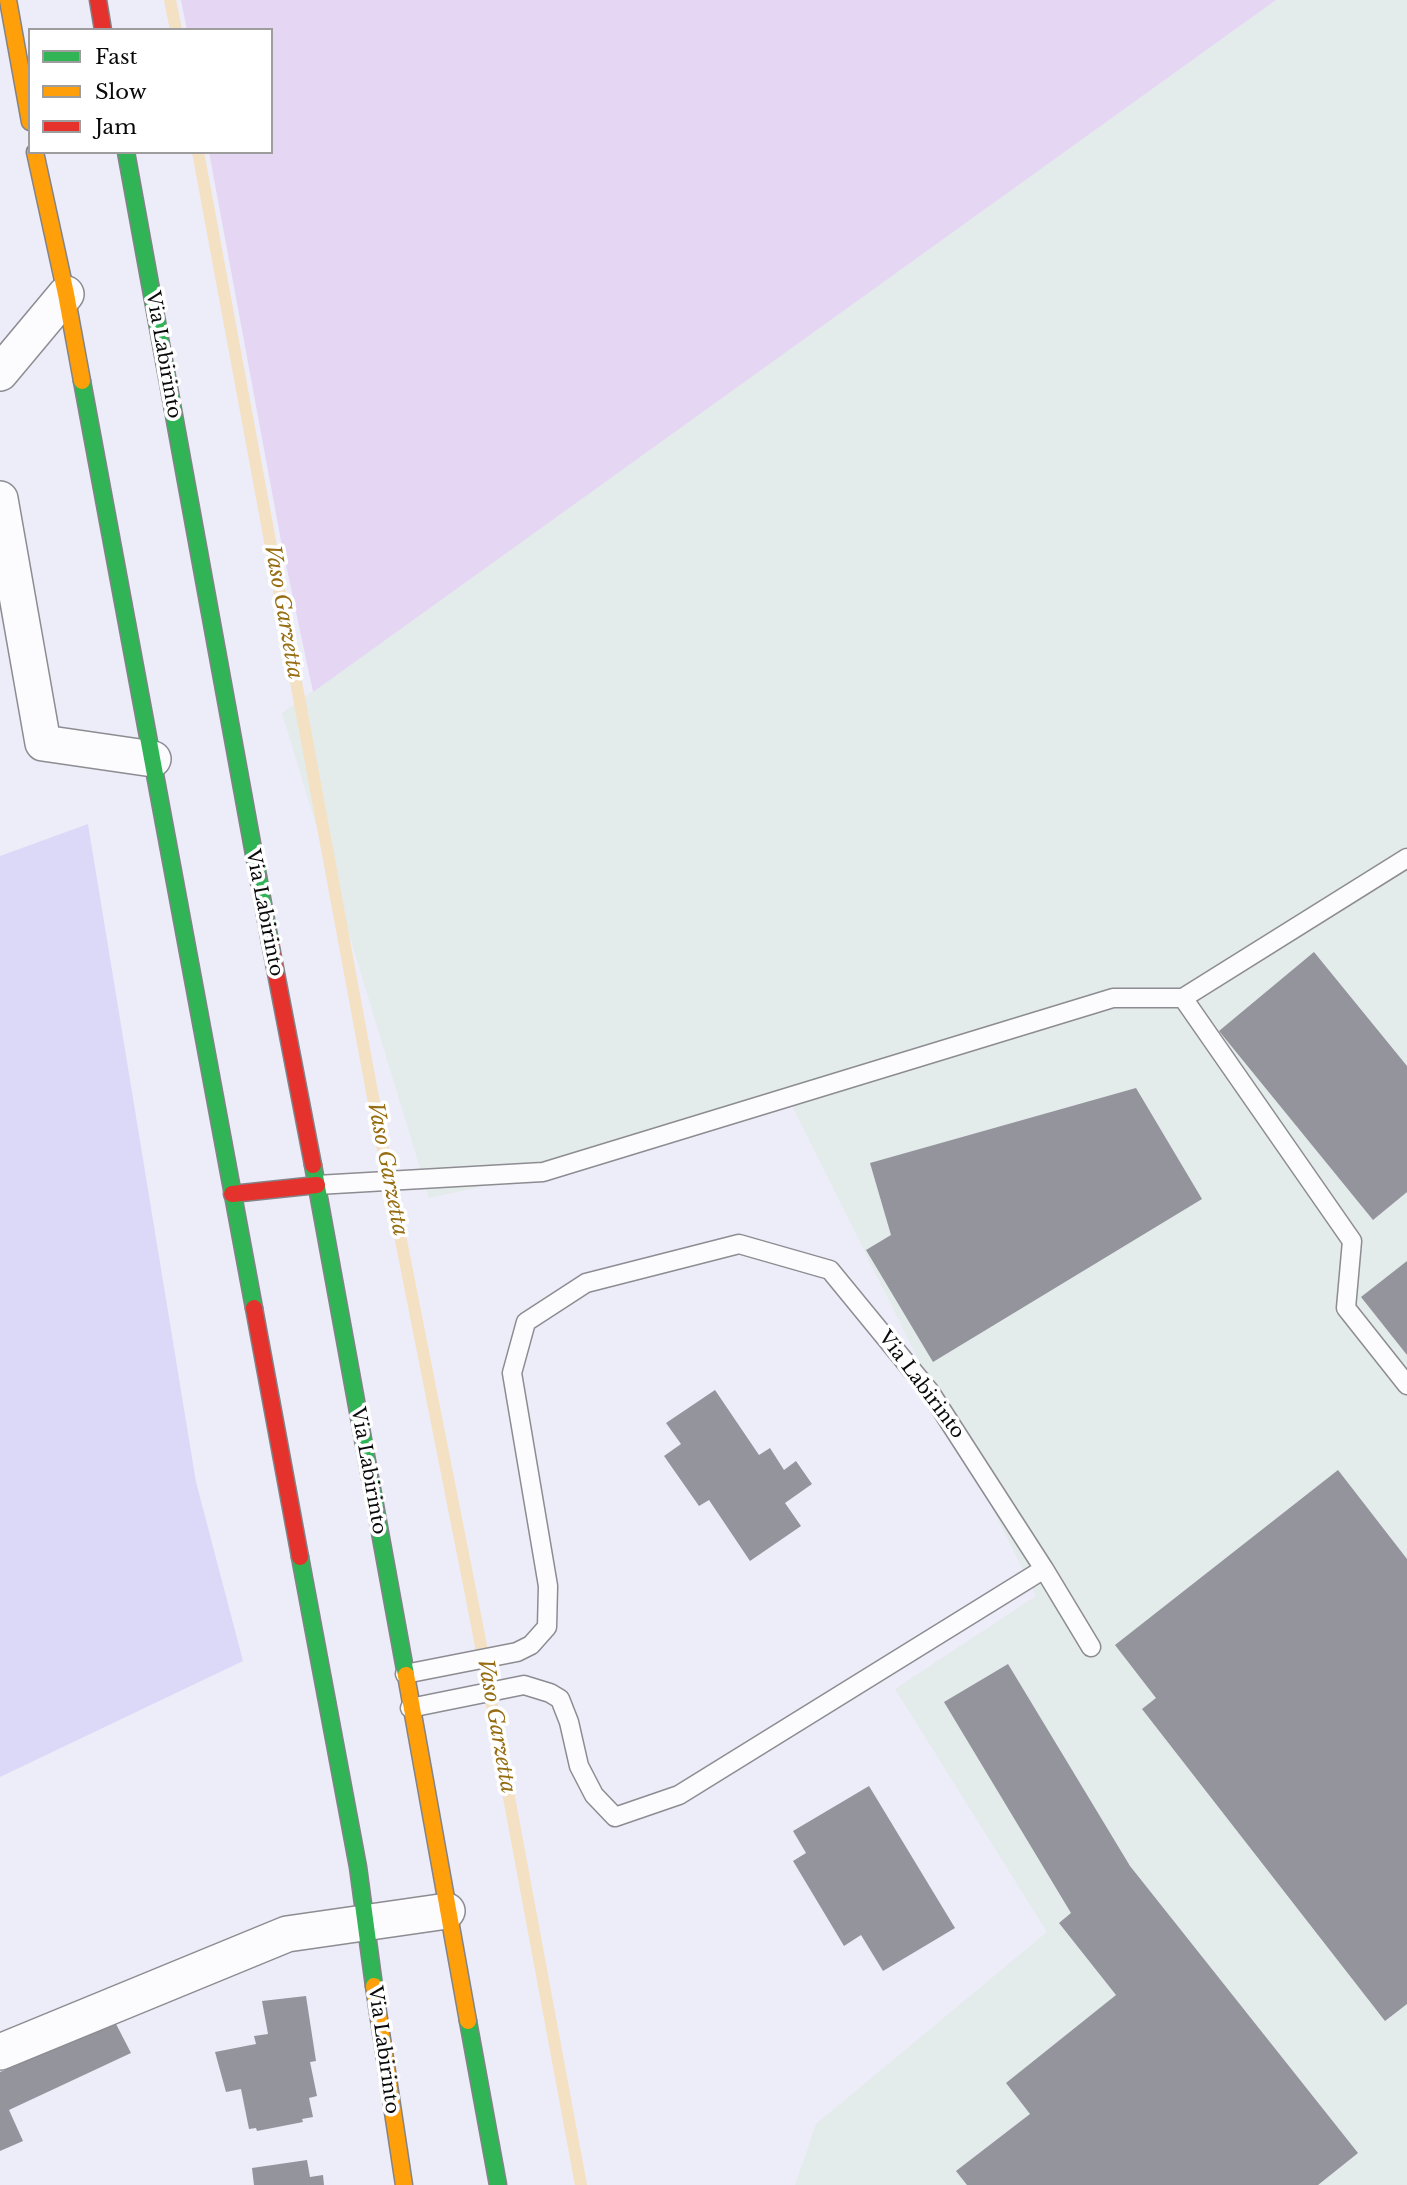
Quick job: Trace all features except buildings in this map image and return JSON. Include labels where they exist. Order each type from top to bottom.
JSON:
[{"type":"street","points":[[8,0],[28,111]]},
{"type":"street","points":[[98,0],[103,28]]},
{"type":"street","name":"Via Labirinto","points":[[35,154],[66,294],[358,1867],[404,2185]]},
{"type":"street","name":"Via Labirinto","points":[[126,154],[498,2185]]},
{"type":"street","points":[[0,373],[66,294]]},
{"type":"street","points":[[0,499],[43,743],[152,759]]},
{"type":"street","points":[[232,1194],[317,1185]]},
{"type":"street","points":[[0,2052],[287,1934],[447,1911]]},
{"type":"lane","points":[[317,1185],[543,1172],[1113,998],[1183,998],[1407,858]]},
{"type":"lane","points":[[1183,998],[1352,1241],[1346,1308],[1407,1385]]},
{"type":"lane","name":"Via Labirinto","points":[[405,1674],[504,1655],[525,1648],[548,1627],[548,1586],[512,1373],[526,1322],[586,1283],[739,1244],[830,1270],[930,1392],[1045,1569],[1091,1647]]},
{"type":"lane","points":[[410,1708],[524,1685],[550,1693],[560,1699],[569,1722],[579,1766],[594,1795],[615,1817],[679,1795],[1045,1569]]},
{"type":"shaded area","points":[[181,0],[1276,0],[313,692],[281,541],[209,154],[273,154],[273,28],[187,28]]},
{"type":"shaded area","points":[[1276,0],[1407,0],[1407,2185],[795,2185],[816,2124],[1047,1932],[895,1689],[1036,1596],[790,1102],[582,1165],[429,1198],[282,713]]},
{"type":"shaded area","points":[[88,824],[196,1482],[243,1661],[0,1777],[0,856]]},
{"type":"waterway","name":"Vaso Garzetta","points":[[170,0],[176,28]]},
{"type":"waterway","name":"Vaso Garzetta","points":[[198,154],[377,1119],[477,1625],[581,2185]]},
{"type":"traffic: fast","points":[[126,154],[270,942]]},
{"type":"traffic: fast","points":[[82,381],[254,1308]]},
{"type":"traffic: fast","points":[[313,1165],[406,1675]]},
{"type":"traffic: fast","points":[[300,1557],[358,1867],[374,1986]]},
{"type":"traffic: fast","points":[[468,2021],[498,2185]]},
{"type":"traffic: slow","points":[[8,0],[28,111]]},
{"type":"traffic: slow","points":[[35,154],[82,381]]},
{"type":"traffic: slow","points":[[406,1675],[468,2021]]},
{"type":"traffic: slow","points":[[374,1986],[404,2185]]},
{"type":"traffic: jam","points":[[98,0],[103,28]]},
{"type":"traffic: jam","points":[[270,942],[313,1165]]},
{"type":"traffic: jam","points":[[232,1194],[317,1185]]},
{"type":"traffic: jam","points":[[254,1308],[300,1557]]}]
